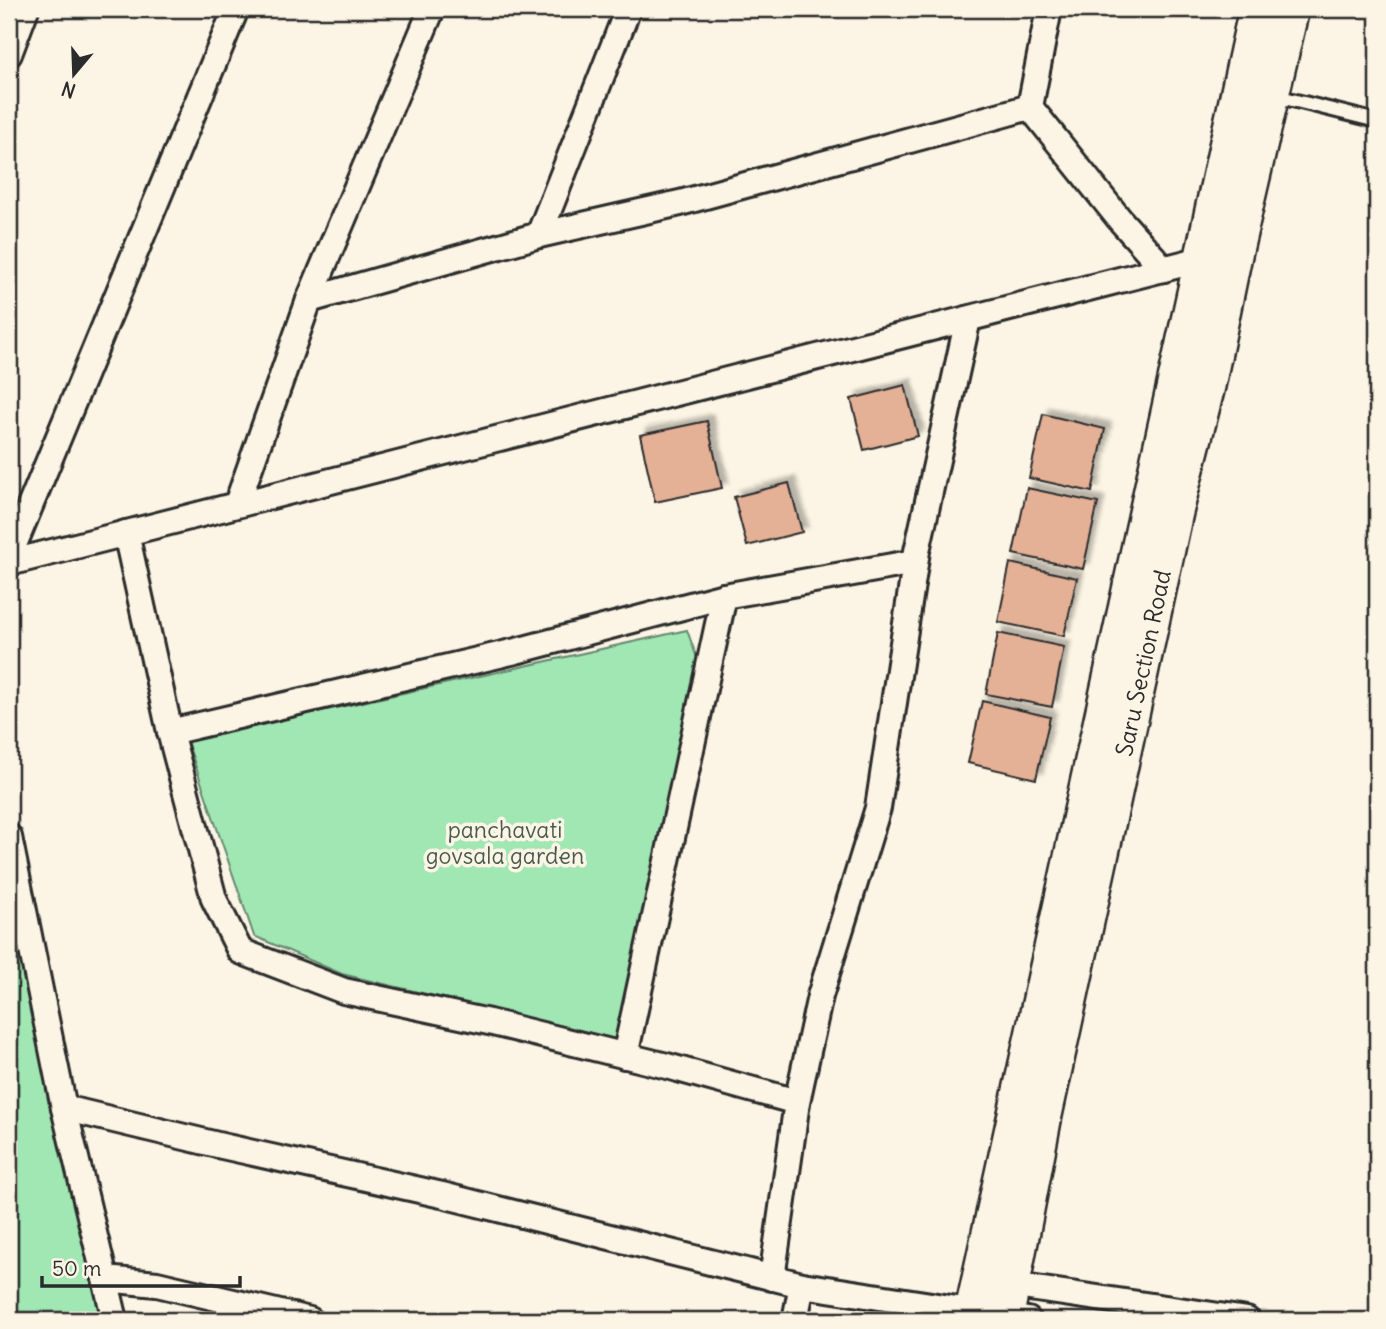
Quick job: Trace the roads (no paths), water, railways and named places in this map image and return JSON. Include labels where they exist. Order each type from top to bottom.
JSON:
[{"type":"street","points":[[9,54],[26,9]]},
{"type":"street","points":[[9,557],[236,9]]},
{"type":"street","points":[[237,504],[309,300],[432,9]]},
{"type":"street","points":[[539,235],[628,9]]},
{"type":"street","points":[[1049,9],[1030,107],[1121,221],[1164,269]]},
{"type":"street","name":"Saru Section Road","points":[[997,1308],[993,1217],[1257,9]]},
{"type":"street","name":"Saru Section Road","points":[[997,1308],[1044,1115],[1175,512],[1207,386],[1235,250],[1291,9]]},
{"type":"street","points":[[309,300],[539,235],[680,203],[1030,107]]},
{"type":"street","points":[[9,563],[1235,250]]},
{"type":"street","points":[[772,1278],[797,1102],[820,996],[878,808],[915,562],[968,319]]},
{"type":"street","points":[[126,533],[170,732],[214,899],[240,951],[344,991],[489,1022],[797,1102]]},
{"type":"street","points":[[170,732],[516,651],[724,596],[915,562]]},
{"type":"street","points":[[625,1056],[724,596]]},
{"type":"street","points":[[9,837],[64,1108],[115,1320]]},
{"type":"street","points":[[64,1108],[442,1195],[802,1285],[997,1308],[1247,1320]]},
{"type":"street","points":[[105,1279],[157,1284],[310,1320]]},
{"type":"street","points":[[795,1320],[802,1285]]},
{"type":"lane","points":[[1272,95],[1377,121]]},
{"type":"park label","name":"panchavati govsala garden","points":[[505,842]]}]
